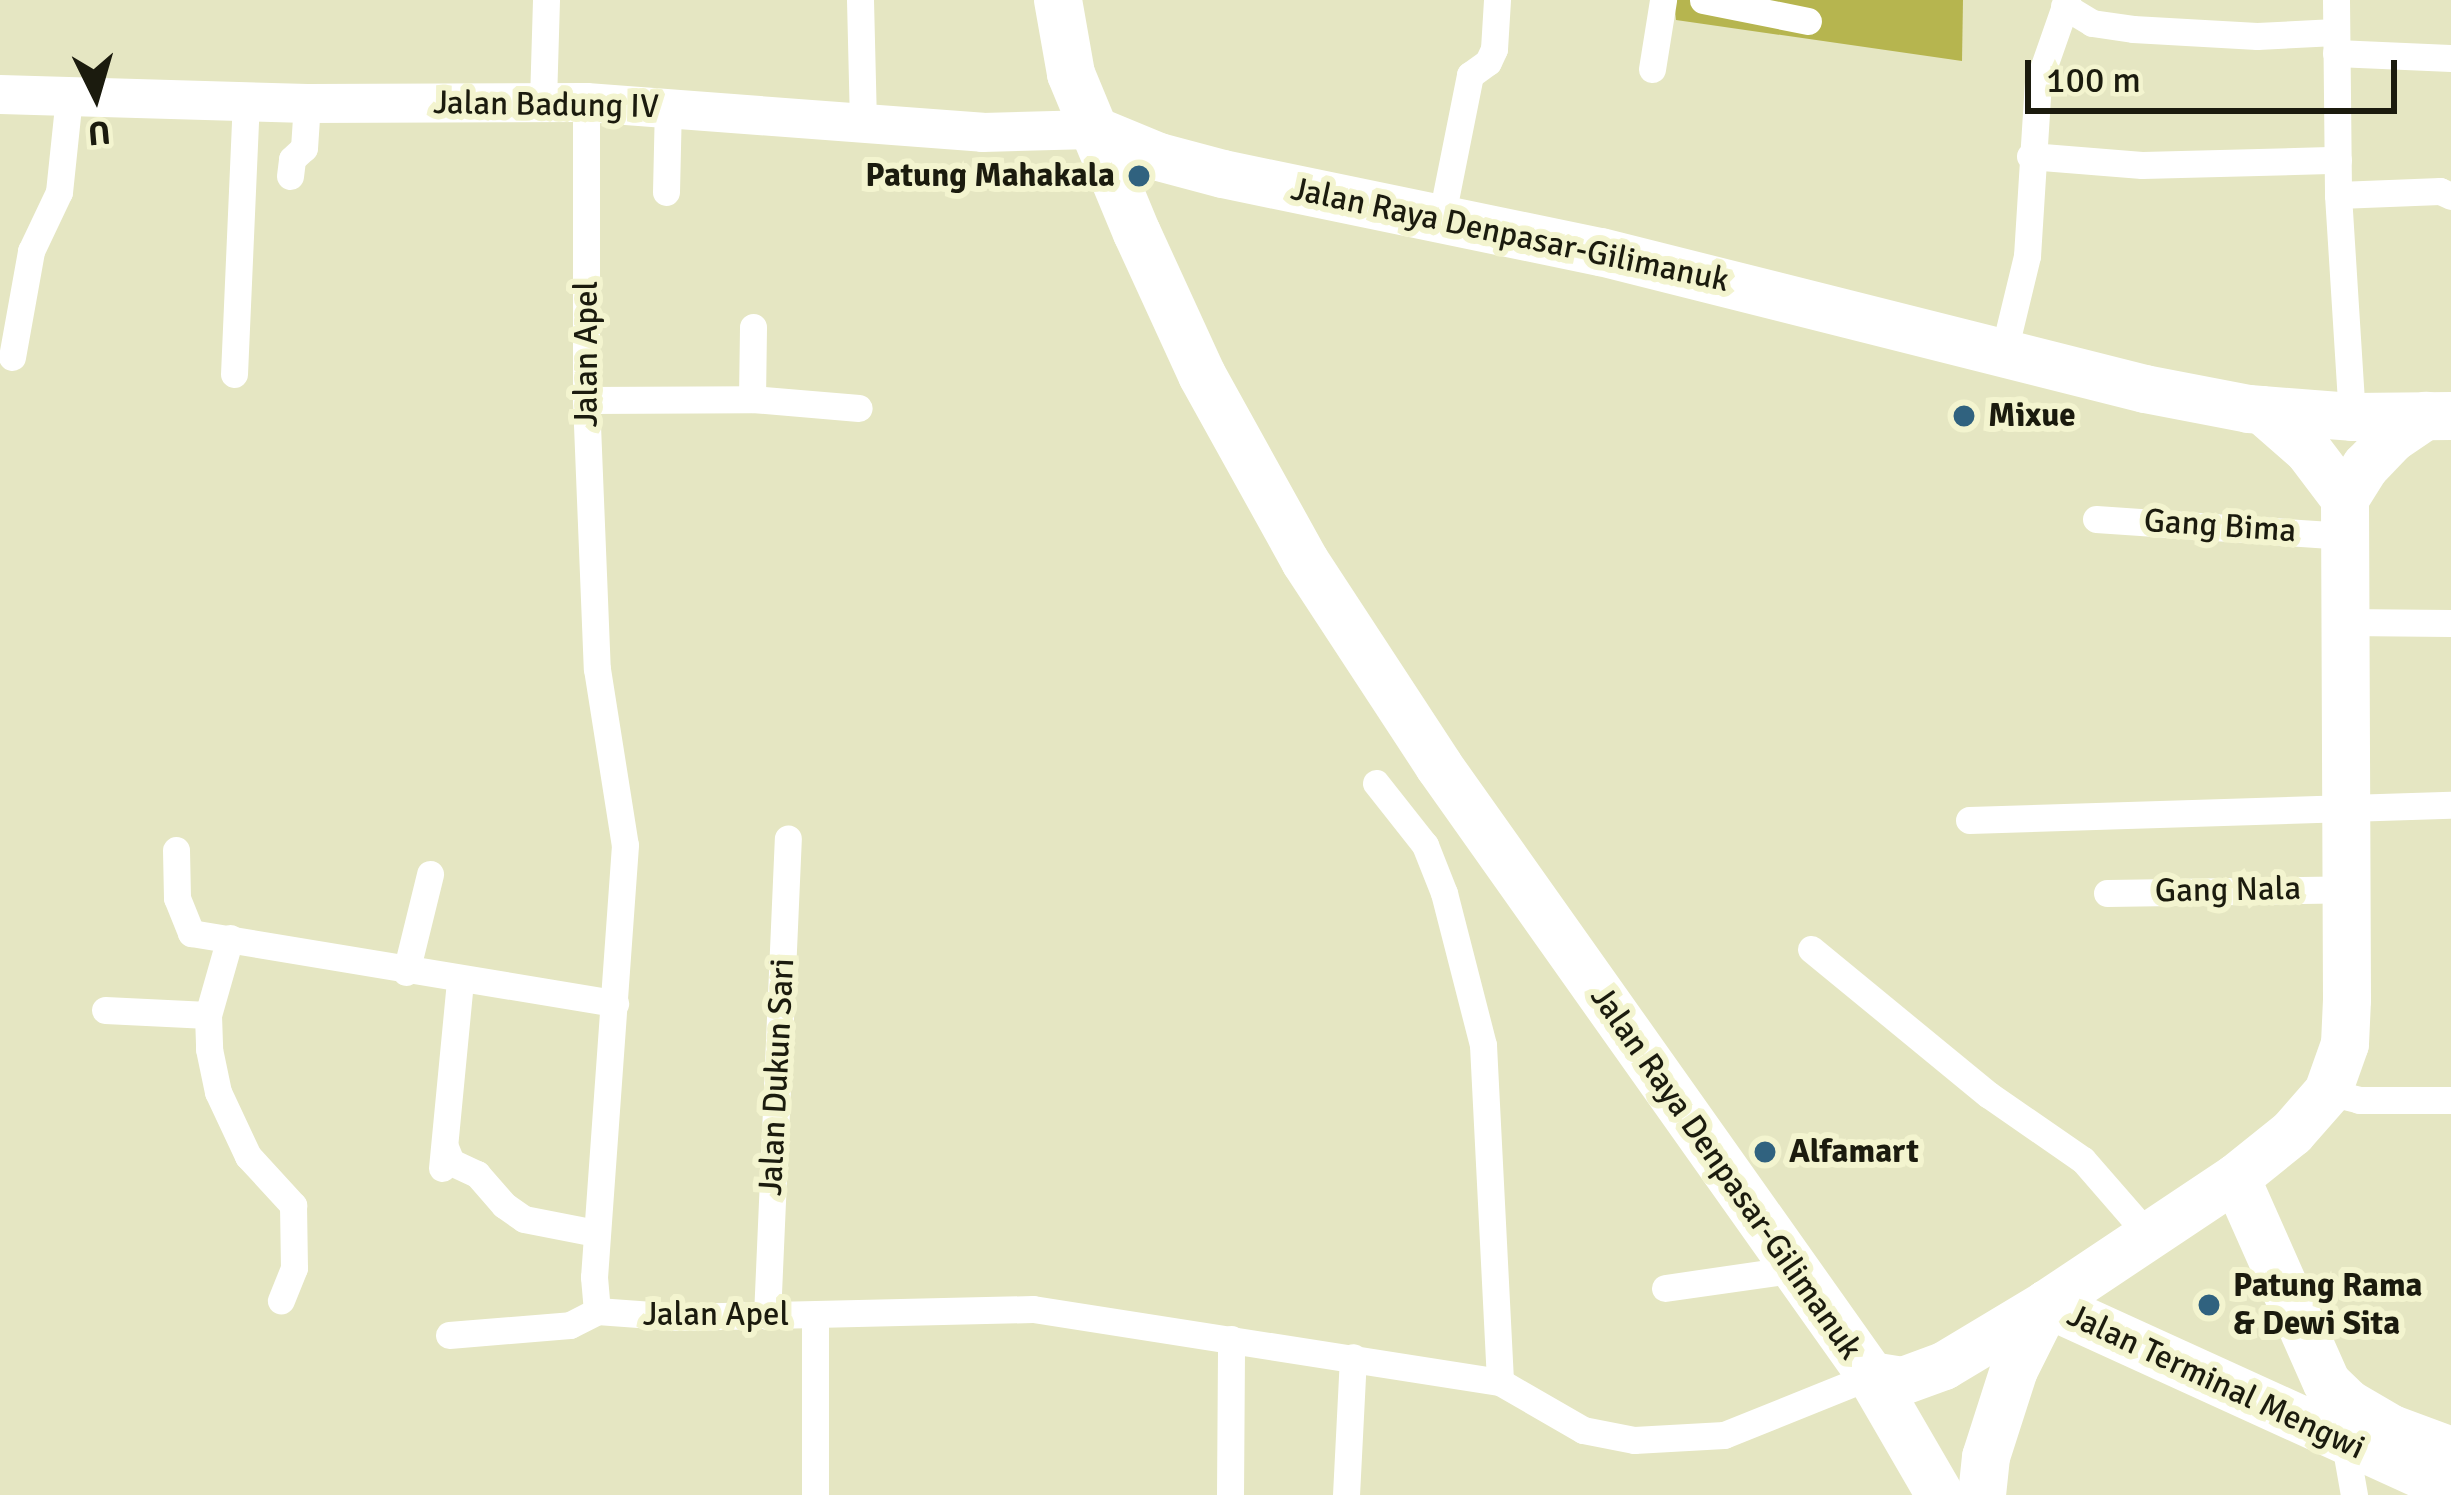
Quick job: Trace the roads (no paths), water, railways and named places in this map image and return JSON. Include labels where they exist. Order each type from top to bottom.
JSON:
[{"type":"highway","name":"Jalan Raya Denpasar-Gilimanuk","points":[[1058,0],[1065,55],[1091,129],[1202,375],[1305,561],[1439,766],[1871,1376],[1903,1381],[1944,1366],[2047,1304],[2236,1178],[2292,1133],[2327,1092],[2345,1044],[2350,889],[2337,632],[2345,517],[2393,437],[2439,416]]},
{"type":"highway","name":"Jalan Raya Denpasar-Gilimanuk","points":[[1091,129],[1159,157],[1223,173],[1442,215],[2004,350],[2145,389],[2262,410],[2351,417],[2439,416]]},
{"type":"highway","points":[[1137,233],[1147,206],[1167,185],[1194,174],[1223,173]]},
{"type":"highway","points":[[2262,410],[2308,450],[2345,517]]},
{"type":"highway","name":"Jalan Terminal Mengwi","points":[[2236,1178],[2327,1383],[2392,1430],[2451,1451]]},
{"type":"highway","points":[[1982,1495],[1987,1457],[2014,1370],[2047,1304]]},
{"type":"highway","name":"Jalan Terminal Mengwi","points":[[2047,1304],[2345,1444],[2451,1488]]},
{"type":"highway","points":[[1871,1376],[1940,1495]]},
{"type":"street","points":[[543,101],[545,0]]},
{"type":"street","points":[[860,0],[863,122]]},
{"type":"street","points":[[1442,215],[1470,75],[1488,62],[1494,50],[1497,0]]},
{"type":"street","points":[[1652,69],[1663,0]]},
{"type":"street","points":[[1703,0],[1808,21]]},
{"type":"street","points":[[2336,0],[2338,195],[2351,417]]},
{"type":"street","points":[[2004,350],[2026,256],[2038,83],[2066,3],[2092,23],[2133,29],[2336,42],[2451,58]]},
{"type":"street","name":"Jalan Badung IV","points":[[0,94],[307,103],[586,102],[982,132],[1091,129]]},
{"type":"street","points":[[12,357],[31,251],[59,192],[69,97]]},
{"type":"street","points":[[234,374],[246,102]]},
{"type":"street","name":"Jalan Apel","points":[[586,102],[586,400],[597,669],[625,845],[596,1233],[597,1311],[767,1316],[1033,1309],[1500,1382],[1602,1438],[1724,1436],[1764,1424],[1871,1376]]},
{"type":"street","points":[[290,176],[292,159],[304,148],[307,103]]},
{"type":"street","points":[[666,192],[668,107]]},
{"type":"street","points":[[2030,156],[2142,164],[2338,160]]},
{"type":"street","points":[[2338,195],[2440,190],[2451,196]]},
{"type":"street","points":[[752,399],[753,327]]},
{"type":"street","points":[[586,400],[752,399],[859,408]]},
{"type":"street","name":"Gang Bima","points":[[2096,518],[2345,517]]},
{"type":"street","points":[[2337,632],[2451,623]]},
{"type":"street","points":[[1376,783],[1425,845],[1444,893],[1483,1045],[1500,1382]]},
{"type":"street","points":[[1969,820],[2451,805]]},
{"type":"street","name":"Jalan Dukun Sari","points":[[767,1316],[788,838]]},
{"type":"street","points":[[176,850],[177,898],[187,931],[406,972],[614,1003]]},
{"type":"street","points":[[406,972],[430,874]]},
{"type":"street","name":"Gang Nala","points":[[2107,893],[2350,889]]},
{"type":"street","points":[[241,941],[208,1016],[209,1049],[227,1112],[248,1156],[293,1205],[293,1268],[281,1301]]},
{"type":"street","points":[[1811,949],[1988,1095],[2083,1160],[2149,1235]]},
{"type":"street","points":[[460,981],[443,1158],[477,1174],[524,1219],[596,1233]]},
{"type":"street","points":[[105,1010],[208,1016]]},
{"type":"street","points":[[2327,1092],[2359,1100],[2451,1100]]},
{"type":"street","points":[[1665,1288],[1796,1269]]},
{"type":"street","points":[[449,1335],[570,1325],[597,1311]]},
{"type":"street","points":[[815,1315],[815,1495]]},
{"type":"street","points":[[1230,1495],[1231,1340]]},
{"type":"street","points":[[1346,1495],[1353,1357]]},
{"type":"street","points":[[2345,1444],[2354,1495]]},
{"type":"place","name":"Patung Mahakala","points":[[1139,176]]},
{"type":"place","name":"Mixue","points":[[1964,416]]},
{"type":"place","name":"Alfamart","points":[[1765,1152]]},
{"type":"place","name":"Patung Rama & Dewi Sita","points":[[2209,1305]]}]
